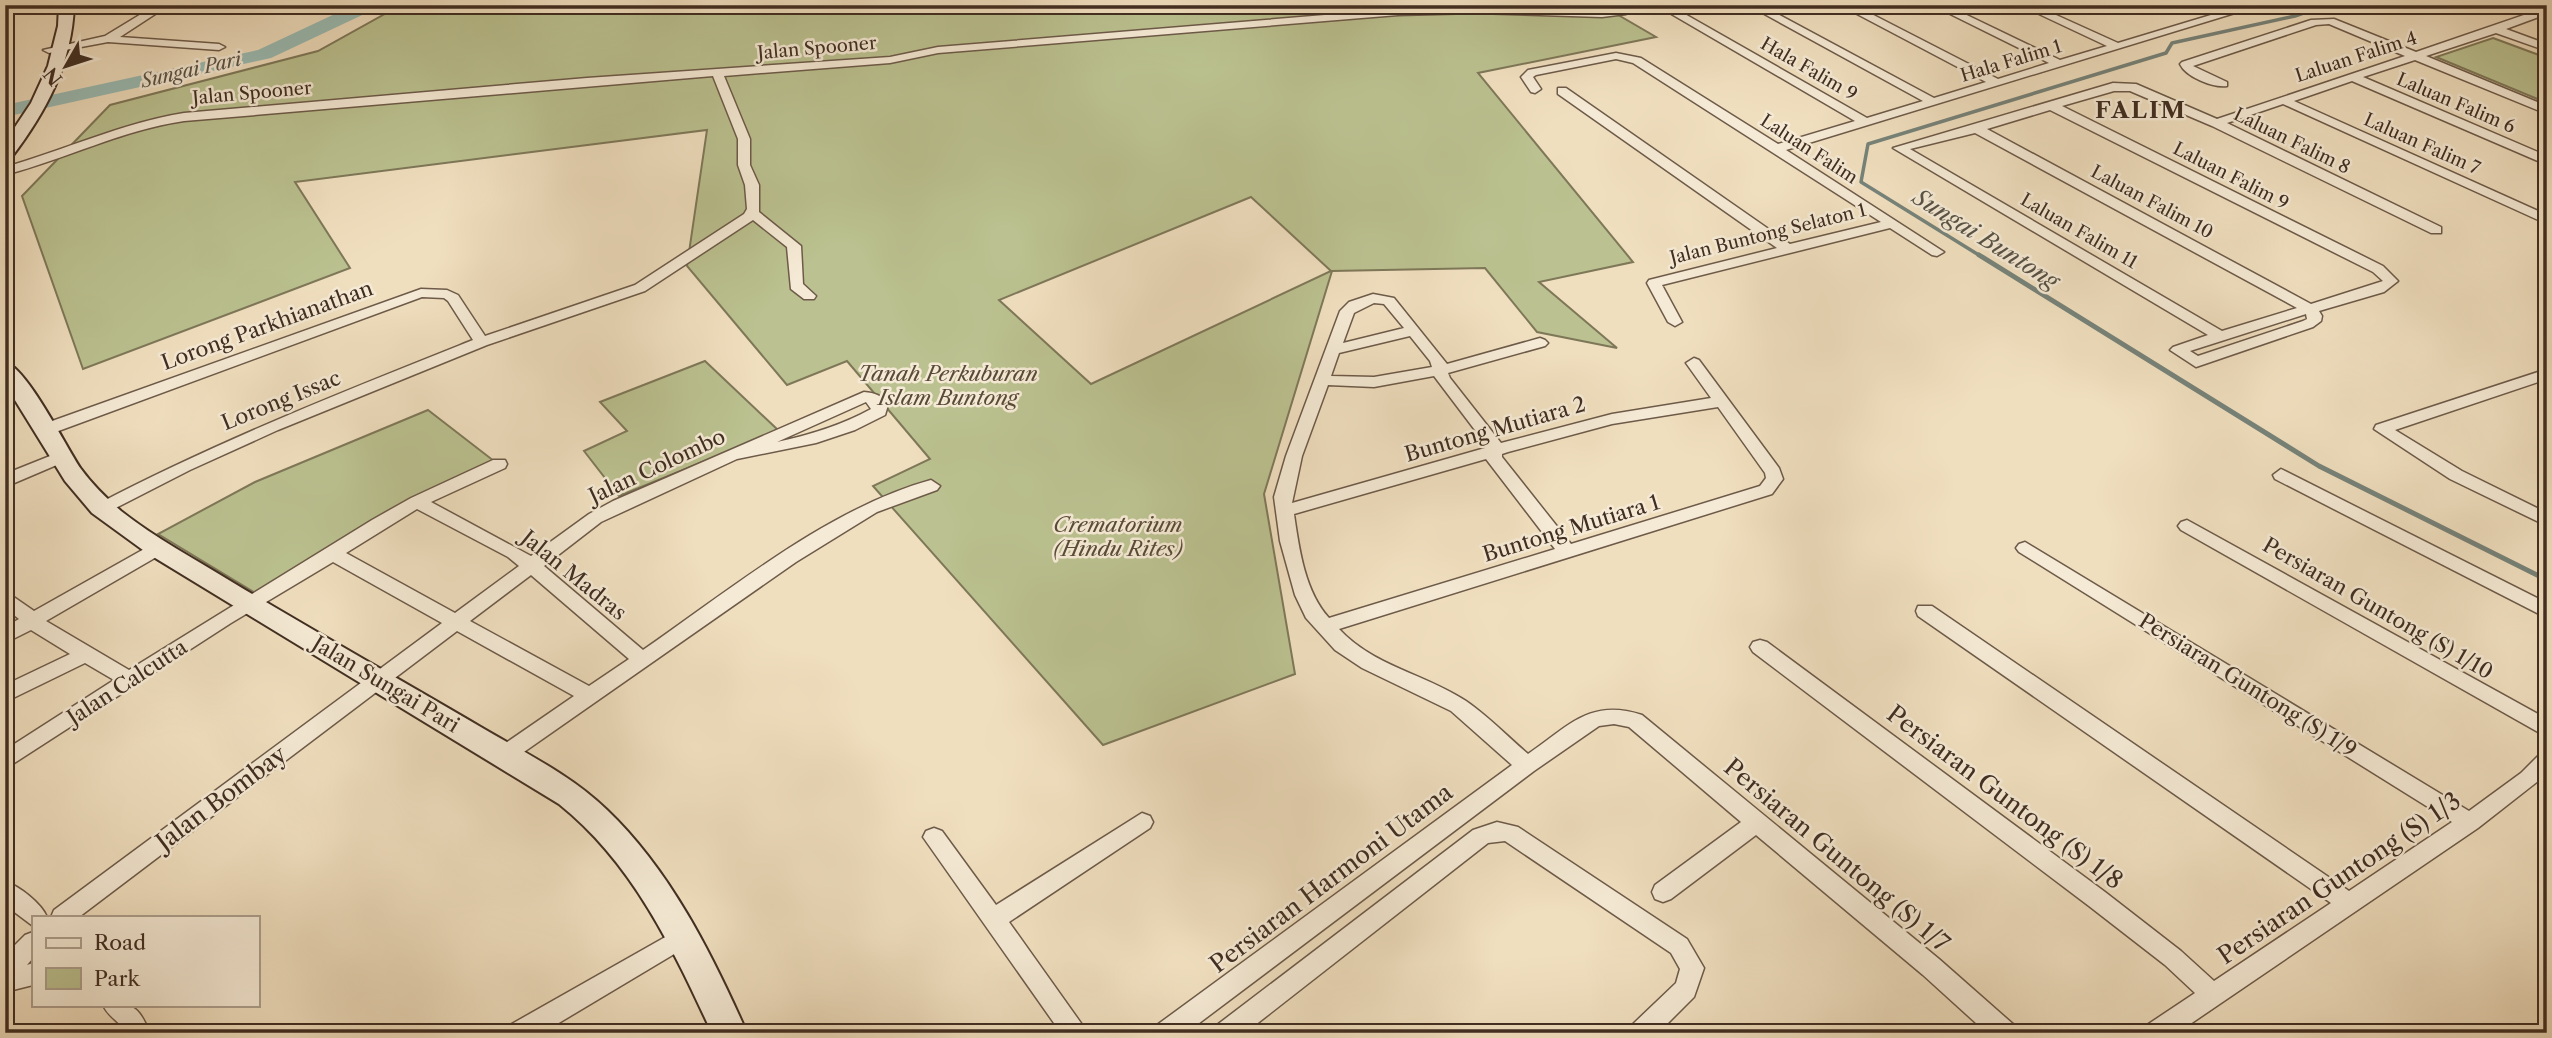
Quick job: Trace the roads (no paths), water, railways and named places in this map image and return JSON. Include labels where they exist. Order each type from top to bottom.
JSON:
[{"type":"main road","points":[[52,5],[56,48]]},
{"type":"main road","points":[[10,142],[44,83],[67,5]]},
{"type":"main road","name":"Jalan Sungai Pari","points":[[5,369],[23,390],[47,429],[60,457],[83,489],[102,509],[249,604],[549,779],[597,819],[626,850],[655,889],[683,936],[730,1033]]},
{"type":"street","points":[[108,39],[164,5]]},
{"type":"street","points":[[208,5],[280,10]]},
{"type":"street","name":"Jalan Spooner","points":[[5,171],[62,155],[129,128],[163,119],[587,82],[890,60],[938,50],[1398,12],[1467,10],[1602,14],[1622,12],[1638,5]]},
{"type":"street","name":"Hala Falim 9","points":[[1661,5],[1866,122]]},
{"type":"street","points":[[1753,5],[1933,102]]},
{"type":"street","points":[[1845,5],[1997,83]]},
{"type":"street","points":[[1937,5],[2059,64]]},
{"type":"street","points":[[2025,5],[2118,47]]},
{"type":"street","name":"Hala Falim 1","points":[[1776,149],[2256,5]]},
{"type":"street","name":"Laluan Falim 4","points":[[2216,123],[2547,10]]},
{"type":"street","points":[[2223,84],[2189,70],[2186,64],[2321,21],[2341,24],[2547,110]]},
{"type":"street","points":[[2496,29],[2547,48]]},
{"type":"street","points":[[56,48],[108,39],[219,47]]},
{"type":"street","name":"Laluan Falim","points":[[1535,89],[1527,77],[1532,72],[1621,57],[1637,61],[1937,252]]},
{"type":"street","points":[[717,73],[744,139],[744,165],[754,197],[752,213],[794,246],[796,286],[809,296]]},
{"type":"street","name":"Laluan Falim 6","points":[[2352,77],[2547,161]]},
{"type":"street","name":"Laluan Falim 8","points":[[2052,106],[2113,87],[2132,87],[2216,123],[2436,230]]},
{"type":"street","points":[[1562,91],[1789,250]]},
{"type":"street","name":"Laluan Falim 7","points":[[2283,100],[2547,220]]},
{"type":"street","points":[[1976,128],[2052,106]]},
{"type":"street","name":"Laluan Falim 9","points":[[2052,106],[2378,268],[2391,281],[2388,285],[2310,309]]},
{"type":"street","name":"Laluan Falim 11","points":[[1976,128],[1899,148],[2221,337]]},
{"type":"street","name":"Laluan Falim 10","points":[[1976,128],[2310,309]]},
{"type":"street","name":"Lorong Issac","points":[[102,509],[231,443],[482,342],[640,288],[715,241],[752,213]]},
{"type":"street","name":"Jalan Buntong Selaton 1","points":[[1675,322],[1654,283],[1892,223]]},
{"type":"street","name":"Lorong Parkhianathan","points":[[47,429],[421,293],[447,294],[453,298],[482,342]]},
{"type":"street","points":[[1527,765],[1458,706],[1369,663],[1342,645],[1313,613],[1304,595],[1283,511],[1285,481],[1347,311],[1354,305],[1373,298],[1389,301],[1438,360],[1442,379],[1492,442],[1500,468],[1568,553]]},
{"type":"street","points":[[2310,309],[2315,316],[2314,321],[2308,324],[2196,362],[2178,350],[2221,337],[2310,309]]},
{"type":"street","points":[[1332,350],[1414,330]]},
{"type":"street","points":[[1322,380],[1353,385],[1368,383],[1440,369],[1540,343]]},
{"type":"street","points":[[1694,363],[1722,402]]},
{"type":"street","points":[[2544,515],[2456,475],[2382,429],[2547,374]]},
{"type":"street","name":"Jalan Colombo","points":[[379,680],[595,518],[618,505],[870,396]]},
{"type":"street","name":"Buntong Mutiara 1","points":[[1324,627],[1766,490],[1775,480],[1773,471],[1722,402]]},
{"type":"street","name":"Buntong Mutiara 2","points":[[1283,511],[1391,483],[1632,413],[1674,405],[1722,402]]},
{"type":"street","points":[[5,481],[60,457]]},
{"type":"street","name":"Jalan Calcutta","points":[[5,761],[249,604],[417,502],[499,464]]},
{"type":"street","points":[[2281,475],[2547,611]]},
{"type":"street","points":[[504,755],[790,558],[871,508],[931,486]]},
{"type":"street","name":"Jalan Madras","points":[[417,502],[513,553],[532,566],[641,660]]},
{"type":"street","name":"Persiaran Guntong (S) 1/10","points":[[2187,526],[2547,729]]},
{"type":"street","points":[[5,636],[159,548]]},
{"type":"street","name":"Persiaran Guntong (S) 1/9","points":[[2025,548],[2470,822]]},
{"type":"street","points":[[333,554],[589,695]]},
{"type":"street","points":[[5,598],[32,622],[130,680]]},
{"type":"street","points":[[1925,611],[2349,903]]},
{"type":"street","name":"Persiaran Guntong (S) 1/8","points":[[1760,647],[2097,899],[2173,958],[2213,995]]},
{"type":"street","points":[[5,694],[84,655]]},
{"type":"street","name":"Jalan Bombay","points":[[63,916],[379,680]]},
{"type":"street","name":"Persiaran Harmoni Utama","points":[[1166,1033],[1527,765],[1594,719],[1614,716],[1634,721]]},
{"type":"street","name":"Persiaran Guntong (S) 1/7","points":[[1634,721],[1931,967],[2004,1033]]},
{"type":"street","name":"Persiaran Guntong (S) 1/3","points":[[2157,1033],[2470,822],[2528,779],[2547,760]]},
{"type":"street","points":[[994,919],[1142,822]]},
{"type":"street","points":[[1663,892],[1757,822]]},
{"type":"street","points":[[1226,1033],[1481,836],[1497,831],[1510,833],[1679,946],[1692,968],[1686,989],[1641,1033]]},
{"type":"street","points":[[934,837],[1076,1033]]},
{"type":"street","points":[[5,891],[36,916]]},
{"type":"street","points":[[519,1033],[683,936]]},
{"type":"street","points":[[5,972],[32,943]]},
{"type":"street","points":[[5,981],[32,974]]},
{"type":"street","points":[[116,1006],[131,1018],[138,1033]]},
{"type":"waterway","name":"Sungai Pari","points":[[5,111],[264,54],[369,5]]},
{"type":"waterway","name":"Sungai Buntong","points":[[1982,257],[1861,182],[1868,144],[2166,53],[2172,43],[2295,16],[2326,5]]},
{"type":"waterway","name":"Sungai Buntong","points":[[1979,255],[2319,466],[2547,580]]},
{"type":"district","name":"FALIM","points":[[2141,110]]},
{"type":"park label","name":"Tanah Perkuburan Islam Buntong","points":[[948,385]]},
{"type":"park label","name":"Crematorium (Hindu Rites)","points":[[1118,536]]}]
